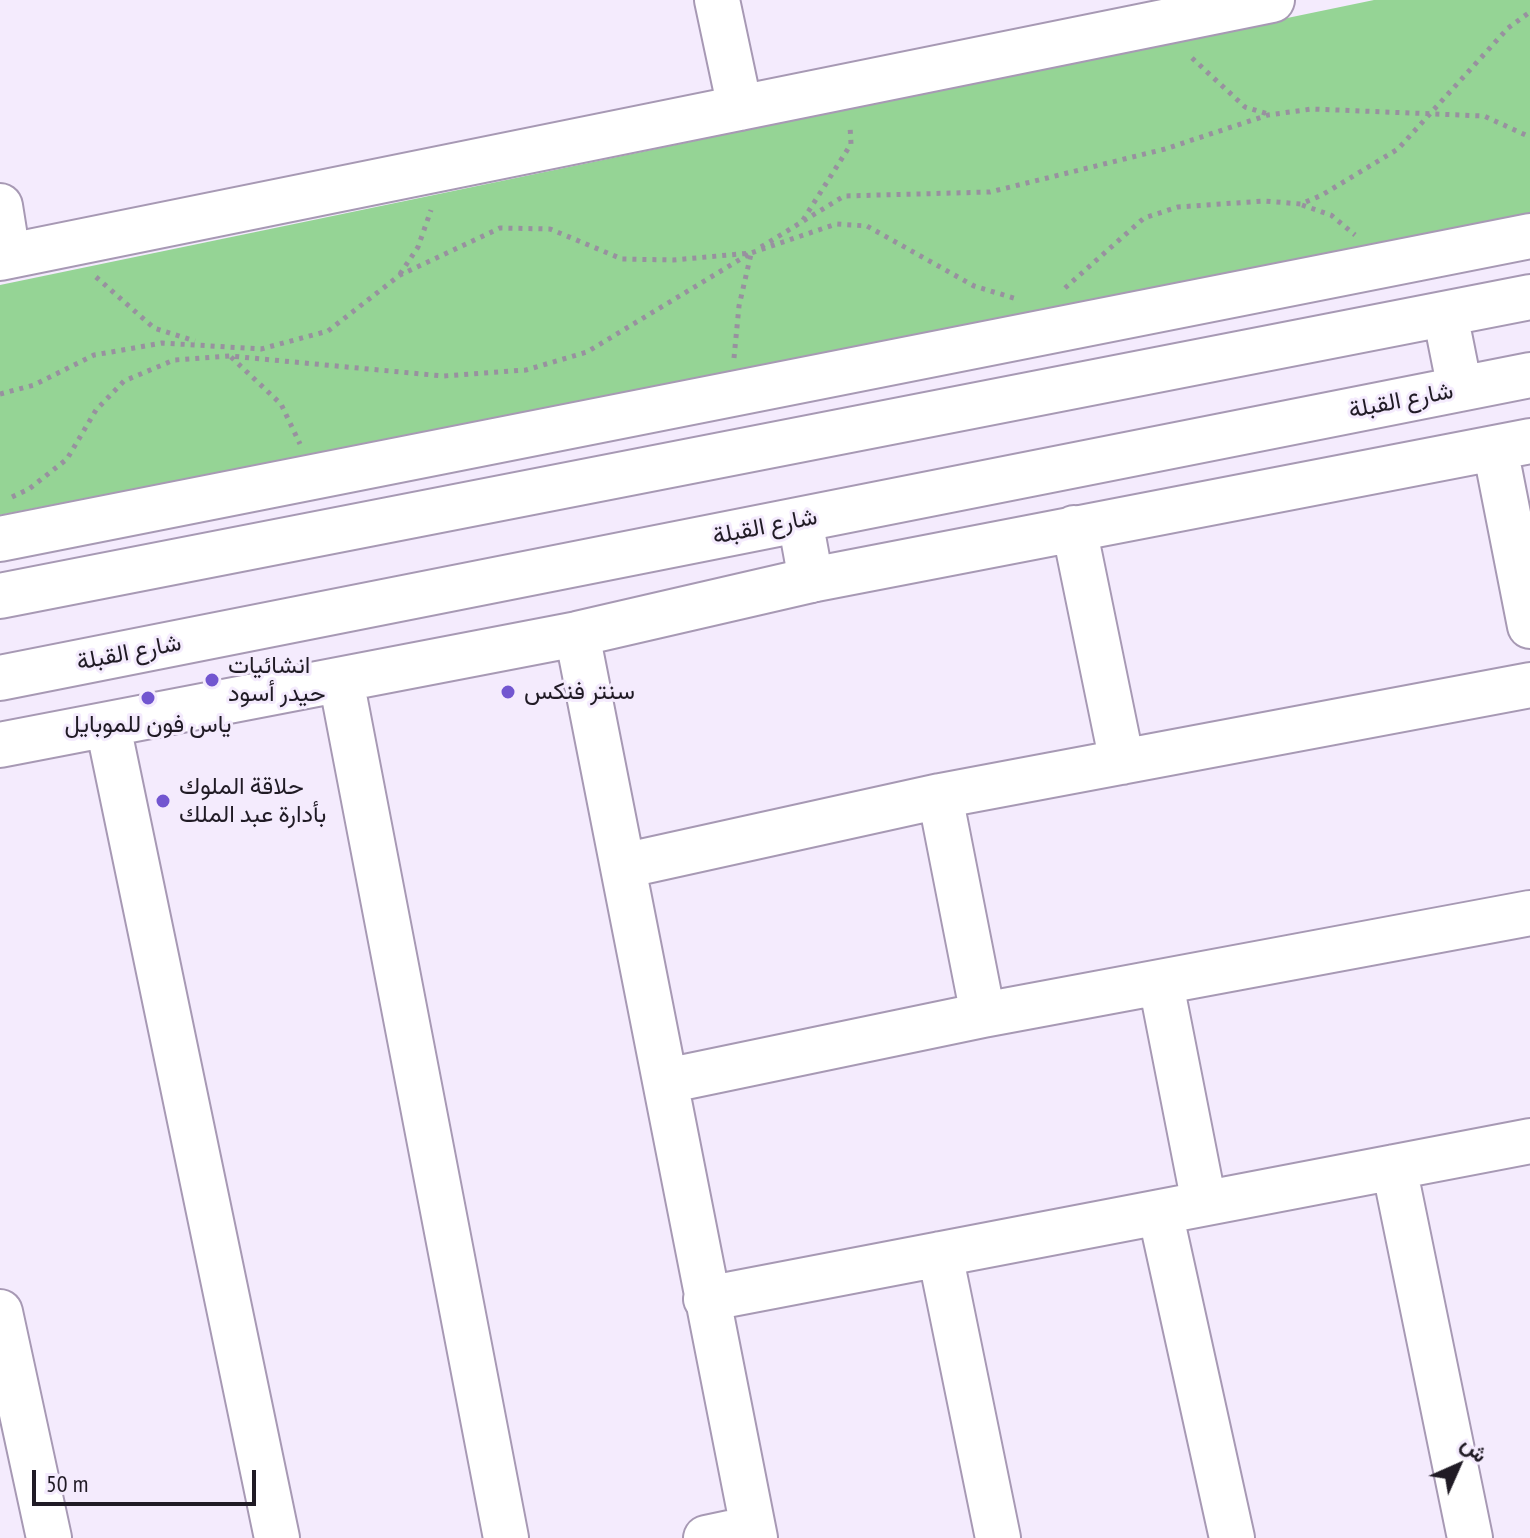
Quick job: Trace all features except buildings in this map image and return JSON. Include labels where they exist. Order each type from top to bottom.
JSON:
[{"type":"street","points":[[717,0],[740,108]]},
{"type":"street","points":[[0,206],[4,257],[1272,0]]},
{"type":"street","points":[[0,539],[1530,236]]},
{"type":"street","points":[[0,596],[1530,297]]},
{"type":"street","points":[[1445,314],[1460,389]]},
{"type":"street","name":"شارع القبلة","points":[[0,678],[1530,375]]},
{"type":"street","points":[[797,380],[809,436]]},
{"type":"street","points":[[0,745],[577,634],[811,580],[1512,445],[1530,626]]},
{"type":"street","points":[[800,520],[811,580]]},
{"type":"street","points":[[1074,528],[1122,762]]},
{"type":"street","points":[[577,634],[754,1533],[706,1538]]},
{"type":"street","points":[[341,680],[506,1538]]},
{"type":"street","points":[[623,866],[940,796],[1530,685]]},
{"type":"street","points":[[108,726],[277,1538]]},
{"type":"street","points":[[940,796],[983,1015]]},
{"type":"street","points":[[666,1081],[983,1015],[1530,913]]},
{"type":"street","points":[[1161,984],[1204,1203]]},
{"type":"street","points":[[706,1299],[1530,1141]]},
{"type":"street","points":[[1394,1167],[1470,1538]]},
{"type":"street","points":[[1160,1212],[1232,1538]]},
{"type":"street","points":[[940,1254],[998,1538]]},
{"type":"street","points":[[0,1312],[15,1453],[49,1538]]},
{"type":"path","points":[[1301,204],[1398,149],[1424,116],[1490,51],[1508,28],[1530,12]]},
{"type":"path","points":[[1192,58],[1245,107],[1268,115]]},
{"type":"path","points":[[0,502],[29,489],[67,459],[96,410],[124,381],[174,360],[230,356],[405,375],[526,370],[587,352],[844,196],[990,192],[1165,149],[1268,115],[1312,109],[1424,116],[1484,116],[1530,137]]},
{"type":"path","points":[[802,221],[851,144],[850,126]]},
{"type":"path","points":[[1055,290],[1068,287],[1144,218],[1178,207],[1215,203],[1301,204],[1331,215],[1383,265]]},
{"type":"path","points":[[400,275],[418,247],[431,210]]},
{"type":"path","points":[[0,394],[34,385],[94,355],[162,343],[204,343],[261,349],[328,331],[400,275],[500,228],[550,229],[622,259],[673,260],[751,253],[836,224],[867,226],[974,286],[1016,299],[1029,296]]},
{"type":"path","points":[[737,392],[733,344],[751,253]]},
{"type":"path","points":[[96,277],[154,328],[204,343]]},
{"type":"path","points":[[230,356],[281,404],[296,430],[308,478]]},
{"type":"green space","points":[[1374,0],[1530,0],[1530,216],[0,515],[0,285]]},
{"type":"place","name":"انشائيات حيدر أسود","points":[[212,680]]},
{"type":"place","name":"سنتر فنكس","points":[[508,692]]},
{"type":"place","name":"ياس فون للموبايل","points":[[148,698]]},
{"type":"place","name":"حلاقة الملوك بأدارة عبد الملك","points":[[163,801]]}]
